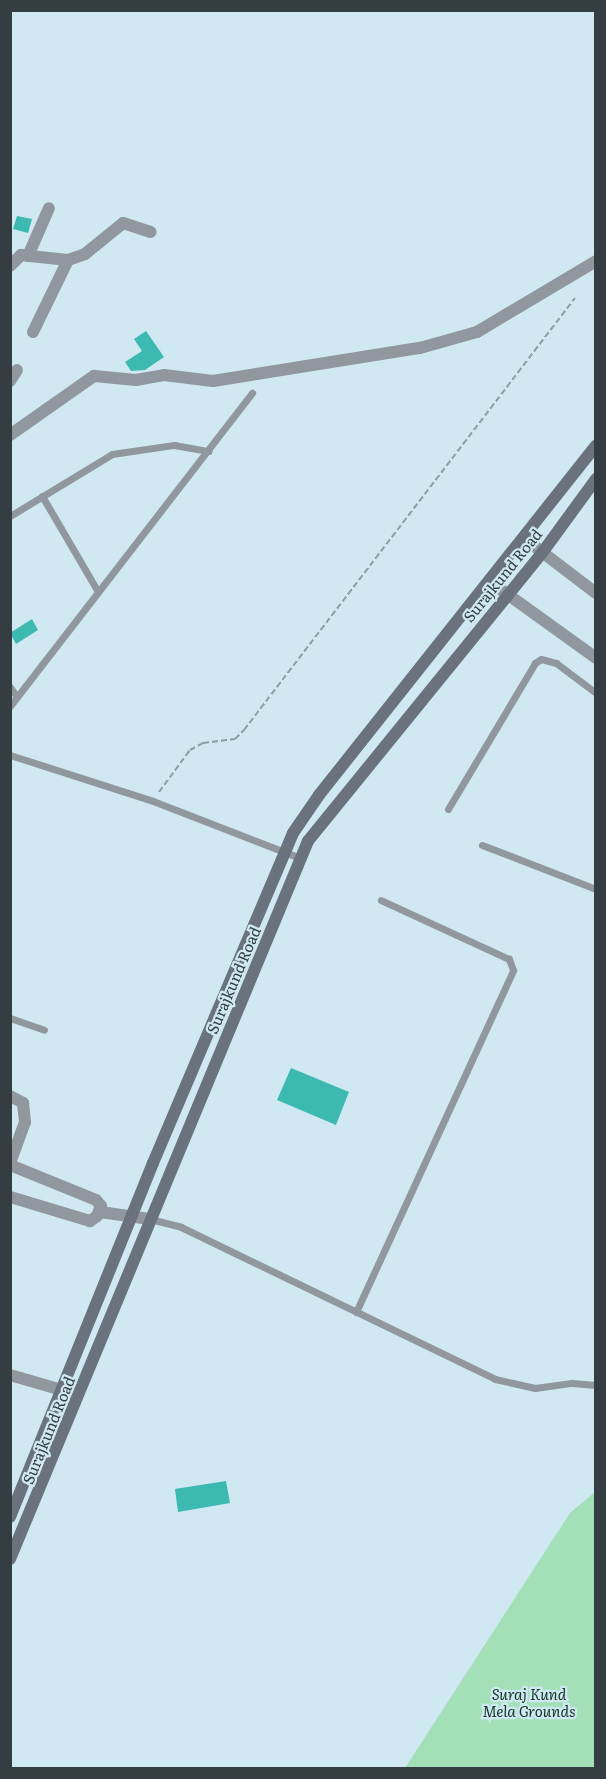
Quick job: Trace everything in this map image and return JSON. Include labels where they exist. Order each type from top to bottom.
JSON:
[{"type":"main road","name":"Surajkund Road","points":[[10,1517],[132,1215],[284,852],[319,795],[525,539],[596,446]]},
{"type":"main road","name":"Surajkund Road","points":[[10,1559],[14,1540],[67,1423],[300,858],[323,817],[542,553],[596,479]]},
{"type":"main road","points":[[51,1416],[67,1423]]},
{"type":"street","points":[[28,256],[49,208]]},
{"type":"street","points":[[10,266],[18,256],[68,260],[91,250],[123,223],[150,232]]},
{"type":"street","points":[[33,332],[68,260]]},
{"type":"street","points":[[10,435],[94,376],[136,380],[164,375],[213,381],[420,348],[477,332],[596,261]]},
{"type":"street","points":[[525,539],[596,593]]},
{"type":"street","points":[[489,581],[596,658]]},
{"type":"street","points":[[10,1096],[23,1103],[25,1122],[10,1164],[96,1200],[100,1212]]},
{"type":"street","points":[[10,1197],[90,1221],[100,1212],[150,1219]]},
{"type":"street","points":[[10,1375],[62,1390]]},
{"type":"lane","points":[[10,706],[252,393]]},
{"type":"lane","points":[[10,516],[112,454],[174,445],[208,450]]},
{"type":"lane","points":[[42,496],[98,592]]},
{"type":"lane","points":[[448,809],[535,663],[541,659],[556,663],[596,693]]},
{"type":"lane","points":[[10,687],[17,697]]},
{"type":"lane","points":[[10,754],[153,801],[300,858]]},
{"type":"lane","points":[[482,845],[596,889]]},
{"type":"lane","points":[[356,1312],[513,970],[509,959],[381,900]]},
{"type":"lane","points":[[10,1018],[44,1030]]},
{"type":"lane","points":[[150,1219],[181,1227],[356,1312],[517,1386],[596,1385]]},
{"type":"path","points":[[153,801],[190,750],[203,743],[235,740],[244,730],[575,298]]},
{"type":"green space","name":"Suraj Kund Mela Grounds","points":[[595,1492],[595,1768],[405,1768],[570,1513]]},
{"type":"building","points":[[17,216],[32,219],[28,233],[13,229]]},
{"type":"building","points":[[146,331],[164,357],[145,370],[131,371],[125,362],[142,351],[134,339]]},
{"type":"building","points":[[32,619],[38,630],[16,644],[10,633]]},
{"type":"building","points":[[291,1068],[349,1092],[336,1125],[277,1100]]},
{"type":"building","points":[[226,1481],[230,1503],[178,1512],[175,1489]]}]
